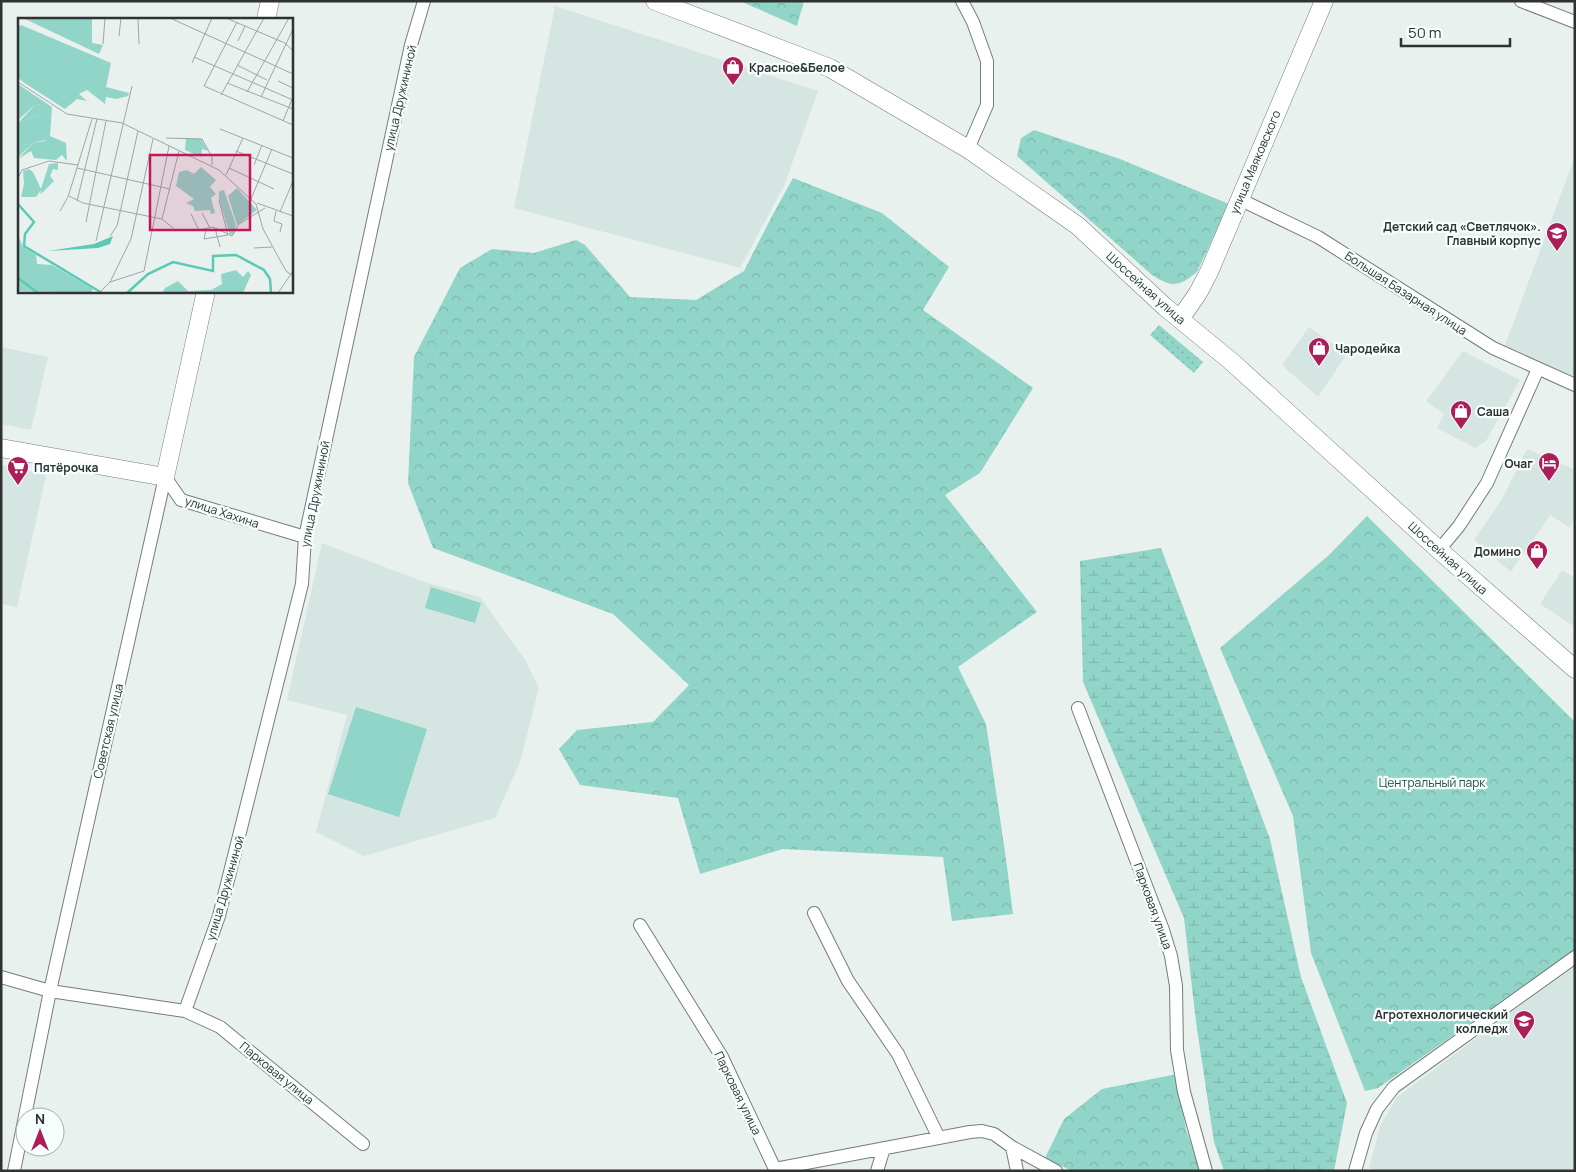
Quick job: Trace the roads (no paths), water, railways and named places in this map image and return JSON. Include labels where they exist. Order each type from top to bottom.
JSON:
[{"type":"main road","points":[[266,18],[270,1]]},
{"type":"main road","name":"Шоссейная улица","points":[[655,1],[830,68],[968,149],[1078,226],[1165,307],[1232,362],[1575,669]]},
{"type":"main road","name":"улица Маяковского","points":[[1180,319],[1198,293],[1209,272],[1324,1]]},
{"type":"main road","name":"Советская улица","points":[[165,477],[206,292]]},
{"type":"main road","points":[[1,448],[165,477]]},
{"type":"street","name":"улица Дружининой","points":[[185,1011],[219,916],[302,584],[305,537],[411,45],[424,1]]},
{"type":"street","points":[[962,1],[973,22],[987,61],[987,105],[968,149]]},
{"type":"street","points":[[1521,1],[1575,22]]},
{"type":"street","name":"Большая Базарная улица","points":[[1239,199],[1318,237],[1493,348],[1575,385]]},
{"type":"street","points":[[1440,550],[1459,526],[1487,483],[1538,369]]},
{"type":"street","name":"улица Хахина","points":[[165,477],[181,500],[305,537]]},
{"type":"street","name":"Советская улица","points":[[14,1171],[50,991],[165,477]]},
{"type":"street","name":"Парковая улица","points":[[1078,708],[1163,930],[1171,956],[1176,986],[1177,1050],[1184,1092],[1206,1171]]},
{"type":"street","points":[[814,913],[848,982],[898,1054],[940,1138]]},
{"type":"street","name":"Парковая улица","points":[[640,925],[722,1057],[774,1169],[982,1131],[994,1134],[1012,1148],[1056,1171]]},
{"type":"street","points":[[1355,1171],[1366,1132],[1377,1109],[1394,1087],[1575,957]]},
{"type":"street","name":"Парковая улица","points":[[1,976],[50,991],[185,1011],[220,1027],[363,1144]]},
{"type":"street","points":[[877,1171],[884,1148]]},
{"type":"street","points":[[1012,1148],[1018,1171]]},
{"type":"place","name":"Красное&Белое","points":[[733,86]]},
{"type":"place","name":"Детский сад «Светлячок». Главный корпус","points":[[1557,252]]},
{"type":"place","name":"Чародейка","points":[[1319,367]]},
{"type":"place","name":"Саша","points":[[1461,430]]},
{"type":"place","name":"Очаг","points":[[1549,482]]},
{"type":"place","name":"Пятёрочка","points":[[18,486]]},
{"type":"place","name":"Домино","points":[[1537,570]]},
{"type":"place","name":"Агротехнологический колледж","points":[[1524,1040]]},
{"type":"park label","name":"Центральный парк","points":[[1432,782]]}]
